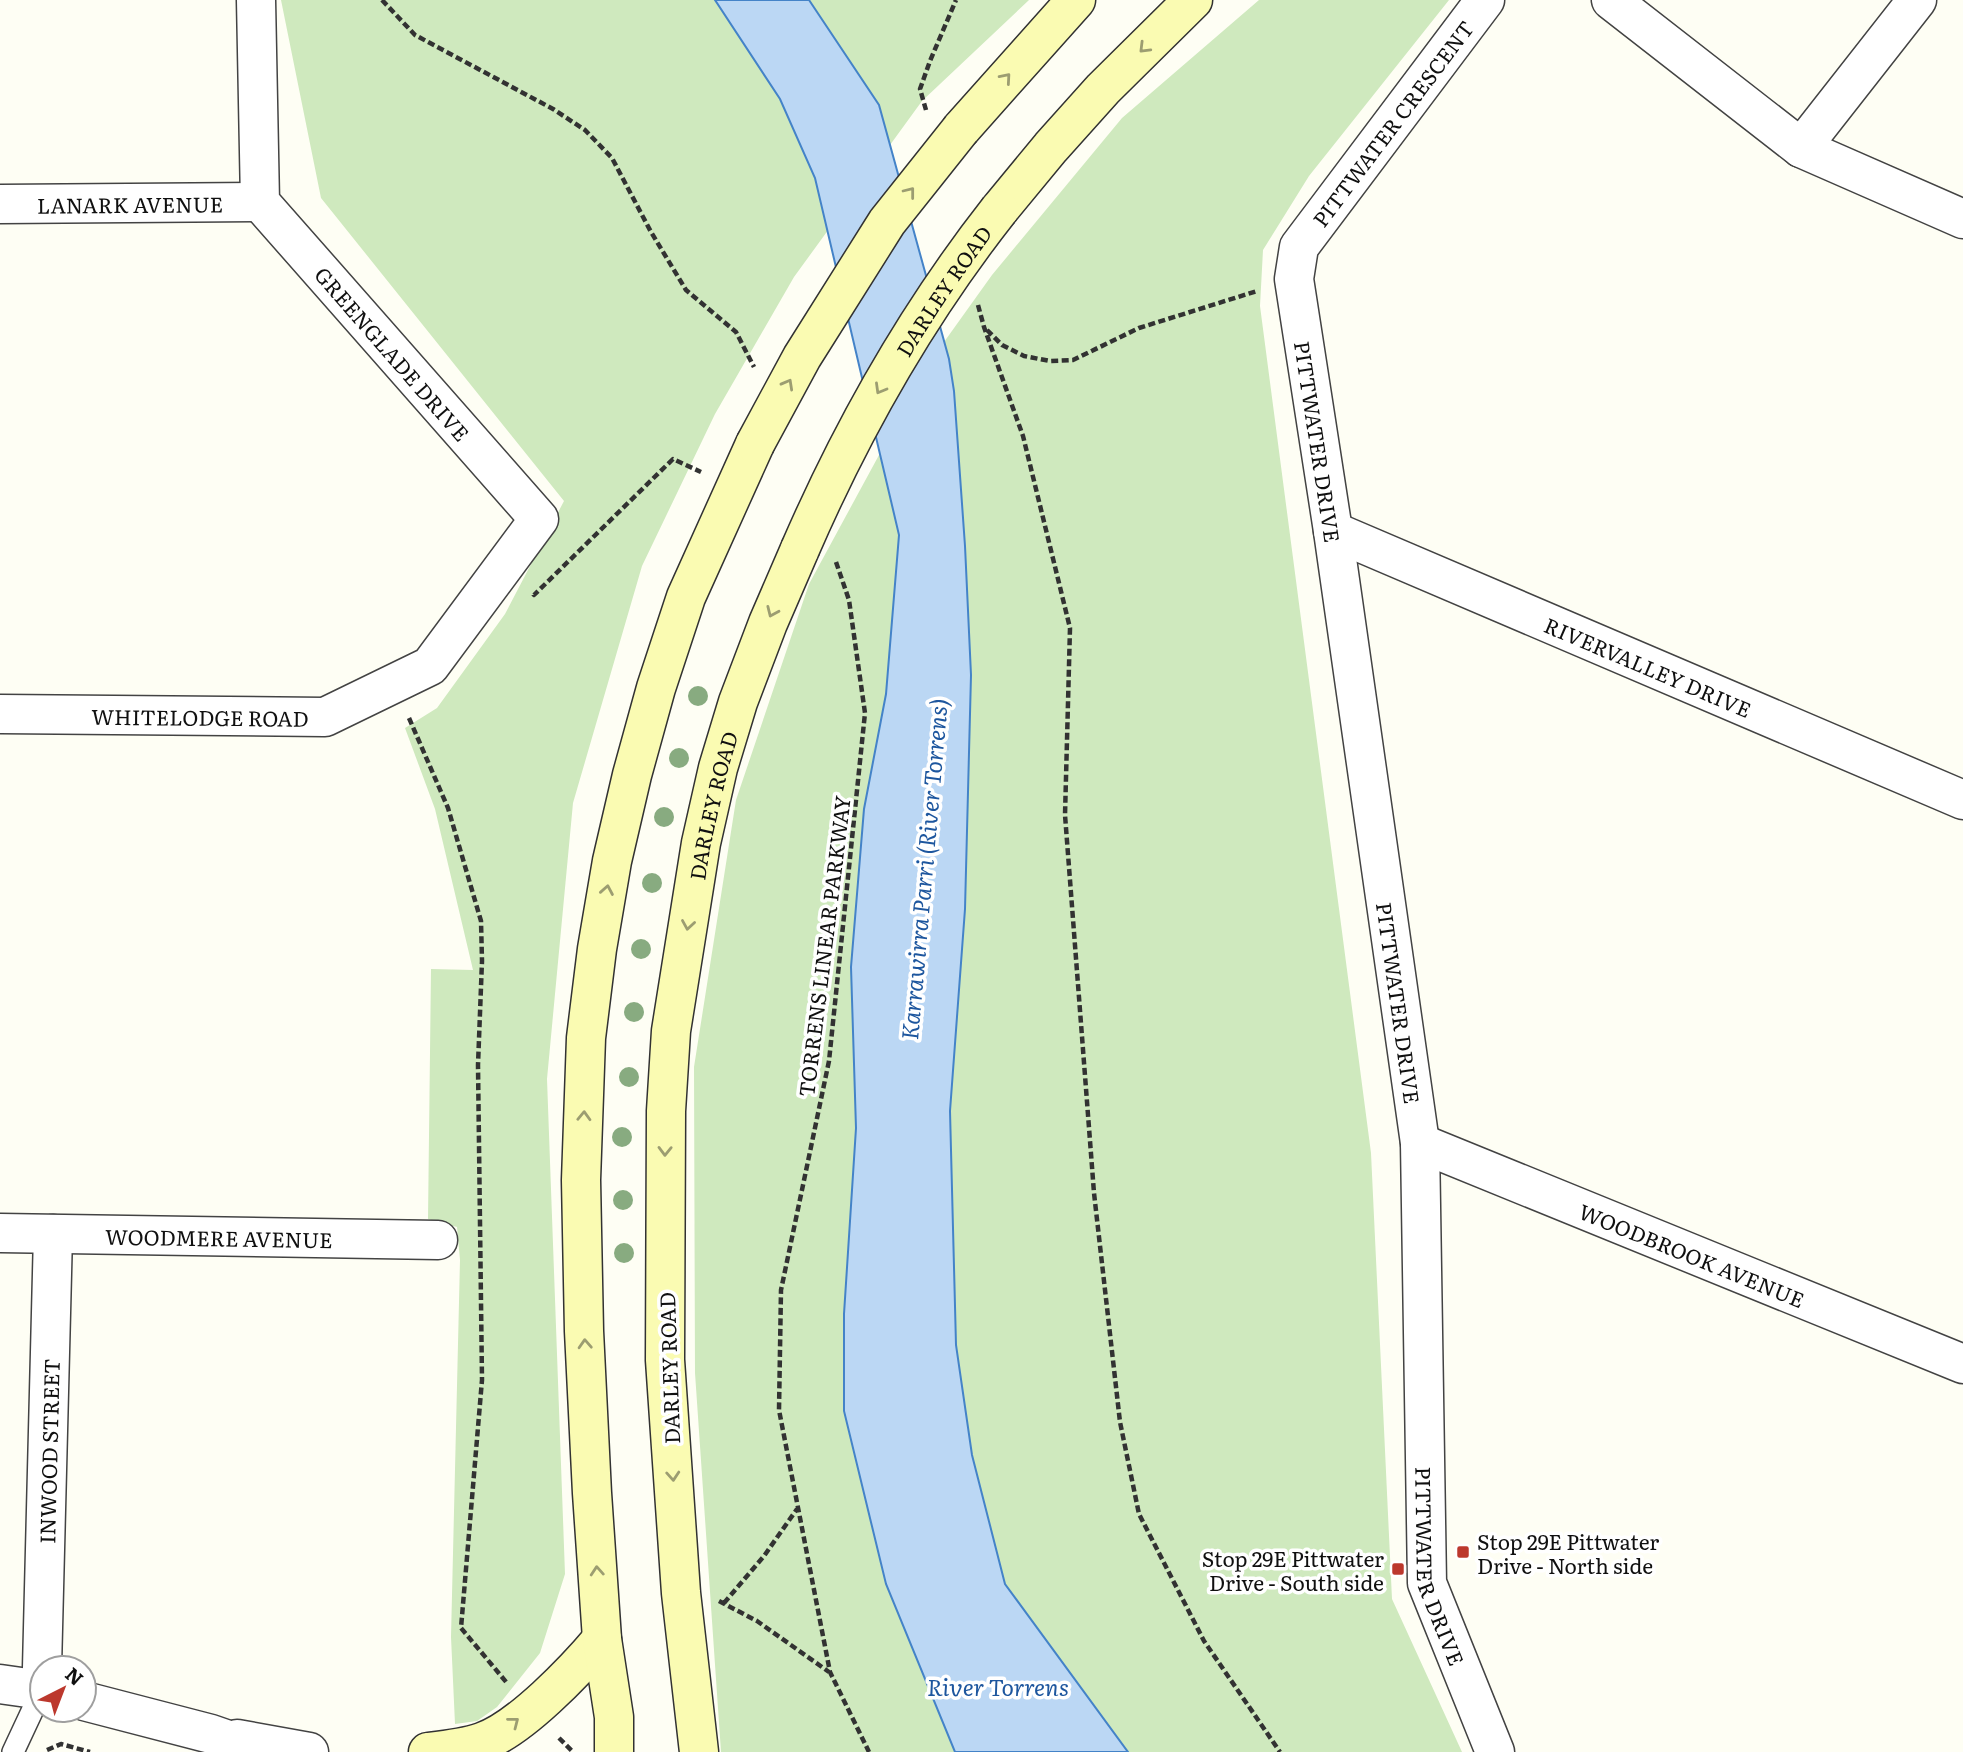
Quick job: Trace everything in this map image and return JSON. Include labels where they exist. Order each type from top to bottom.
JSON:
[{"type":"main road","points":[[614,1752],[614,1717],[602,1639],[592,1493],[584,1331],[581,1180],[586,1038],[597,949],[612,861],[632,775],[656,688],[687,597],[755,444],[802,357],[887,222],[961,129],[1076,0]]},
{"type":"main road","name":"DARLEY ROAD","points":[[699,1752],[681,1593],[665,1360],[666,1111],[671,1031],[701,843],[718,768],[738,702],[768,622],[800,549],[847,450],[902,351],[965,253],[1051,146],[1103,89],[1193,0]]},
{"type":"main road","points":[[428,1752],[483,1741],[506,1729],[571,1674],[602,1639]]},
{"type":"street","points":[[256,0],[260,202]]},
{"type":"street","name":"PITTWATER CRESCENT","points":[[1296,263],[1485,0]]},
{"type":"street","points":[[1611,0],[1801,148],[1963,219]]},
{"type":"street","points":[[1801,148],[1917,0]]},
{"type":"street","name":"LANARK AVENUE","points":[[0,204],[260,202]]},
{"type":"street","name":"GREENGLADE DRIVE","points":[[260,202],[539,519],[430,666]]},
{"type":"street","name":"PITTWATER DRIVE","points":[[1296,263],[1420,1143],[1427,1583],[1496,1752]]},
{"type":"street","name":"RIVERVALLEY DRIVE","points":[[1333,531],[1963,800]]},
{"type":"street","name":"WHITELODGE ROAD","points":[[0,715],[325,717],[430,666]]},
{"type":"street","name":"WOODBROOK AVENUE","points":[[1420,1143],[1963,1364]]},
{"type":"street","name":"WOODMERE AVENUE","points":[[0,1233],[438,1240]]},
{"type":"street","name":"INWOOD STREET","points":[[42,1654],[53,1234]]},
{"type":"street","points":[[0,1684],[28,1688]]},
{"type":"street","points":[[98,1704],[221,1737],[263,1752]]},
{"type":"street","points":[[221,1737],[309,1752]]},
{"type":"lane","points":[[13,1752],[28,1720]]},
{"type":"path","points":[[382,0],[415,35],[553,109],[585,130],[612,158],[651,232],[686,290],[736,332]]},
{"type":"path","points":[[920,89],[956,0]]},
{"type":"path","points":[[1277,1750],[1204,1641],[1139,1514],[1120,1422],[1097,1220],[1065,815],[1070,628],[1023,436],[984,327],[1002,345],[1024,356],[1050,361],[1073,360],[1139,328],[1296,263]]},
{"type":"path","points":[[503,568],[534,595],[673,460],[735,487]]},
{"type":"path","points":[[392,684],[415,729],[448,808],[481,922],[478,1065],[482,1380],[461,1628],[509,1685]]},
{"type":"path","name":"TORRENS LINEAR PARKWAY","points":[[865,713],[829,1060],[780,1290],[779,1410],[830,1672],[867,1750]]},
{"type":"path","points":[[724,1604],[764,1556],[797,1509]]},
{"type":"path","points":[[681,1593],[692,1593],[724,1604],[757,1620],[830,1672]]},
{"type":"path","points":[[44,1752],[61,1744],[90,1752]]},
{"type":"green space","points":[[281,0],[1029,0],[922,101],[794,277],[715,414],[642,566],[573,803],[547,1079],[565,1574],[540,1653],[497,1707],[477,1721],[455,1724],[451,1637],[460,1260],[457,1227],[428,1219],[431,969],[473,970],[435,809],[405,728],[437,708],[505,614],[564,501],[321,198]]},
{"type":"green space","points":[[1259,0],[1449,0],[1309,176],[1263,250],[1260,306],[1371,1153],[1392,1599],[1462,1752],[721,1752],[695,1373],[694,1067],[736,800],[809,584],[929,363],[992,275],[1122,118]]},
{"type":"water","name":"River Torrens","points":[[715,0],[809,0],[879,105],[949,359],[954,391],[965,546],[971,675],[965,909],[950,1111],[956,1345],[972,1455],[1005,1584],[1128,1752],[955,1752],[886,1584],[844,1411],[844,1314],[856,1128],[851,967],[864,809],[886,694],[899,535],[815,178],[780,99]]},
{"type":"place","name":"Stop 29E Pittwater Drive - North side","points":[[1463,1552]]},
{"type":"place","name":"Stop 29E Pittwater Drive - South side","points":[[1398,1569]]},
{"type":"water label","name":"Karrawirra Parri (River Torrens)","points":[[923,869]]}]
